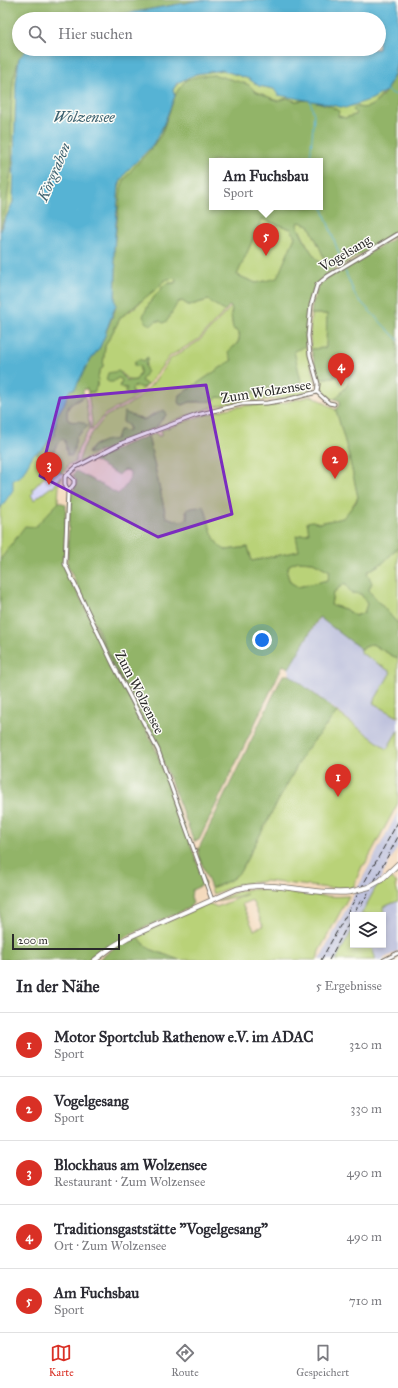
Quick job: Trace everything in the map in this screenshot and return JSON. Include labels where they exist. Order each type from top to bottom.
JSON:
[{"type":"main road","points":[[95,960],[112,947],[128,938],[237,889],[257,886],[335,893],[350,892],[369,887],[381,880],[398,864]]},
{"type":"street","name":"Vogelsang","points":[[317,392],[318,384],[310,354],[308,336],[311,305],[317,285],[328,276],[398,234]]},
{"type":"street","name":"Zum Wolzensee","points":[[212,900],[158,750],[113,664],[65,564],[68,492],[65,484],[65,477],[76,467],[122,443],[197,415],[241,404],[279,401],[317,392],[329,404],[334,404]]},
{"type":"street","name":"Zum Wolzensee","points":[[68,474],[74,480],[74,484],[68,492]]},
{"type":"street","points":[[384,960],[398,953]]},
{"type":"highlighted area","points":[[206,385],[232,514],[158,537],[40,476],[60,398]]},
{"type":"shaded area","points":[[49,467],[54,471],[56,469],[63,474],[53,488],[51,487],[34,500],[31,495],[34,492],[32,490],[48,474],[46,471]]},
{"type":"shaded area","points":[[320,617],[361,649],[361,653],[391,672],[373,703],[398,718],[398,730],[387,749],[290,675],[289,668]]},
{"type":"shaded area","points":[[398,812],[398,846],[363,912],[350,912],[350,934],[336,960],[319,960]]},
{"type":"shaded area","points":[[398,901],[398,951],[381,960],[376,960],[372,948],[386,948],[386,912],[384,912],[383,907]]},
{"type":"green space","points":[[0,0],[201,0],[135,12],[12,12],[12,56],[21,56],[19,58],[13,80],[11,113],[12,164],[6,209],[0,231]]},
{"type":"green space","points":[[19,58],[16,83],[13,202],[2,225],[12,164],[11,113],[13,80]]},
{"type":"green space","points":[[398,63],[398,233],[327,274],[315,285],[309,303],[306,346],[294,351],[301,381],[300,384],[296,388],[259,388],[258,393],[245,392],[234,399],[218,397],[213,401],[190,402],[183,405],[179,404],[178,401],[180,395],[232,360],[228,352],[237,344],[239,332],[233,329],[231,307],[229,306],[224,311],[208,300],[191,305],[188,305],[182,301],[178,302],[167,321],[163,323],[156,321],[152,325],[146,323],[143,316],[150,302],[165,284],[175,283],[176,281],[175,278],[168,279],[121,317],[105,346],[103,366],[99,372],[97,385],[94,392],[88,392],[87,389],[83,390],[85,395],[68,407],[67,419],[73,422],[82,422],[88,426],[76,437],[73,454],[71,456],[67,455],[65,441],[63,439],[56,446],[53,453],[41,456],[35,453],[44,448],[55,435],[57,415],[64,404],[68,393],[70,390],[75,389],[87,365],[100,347],[115,310],[116,268],[114,248],[121,188],[124,180],[161,135],[175,96],[186,80],[200,76],[215,75],[249,85],[255,91],[278,101],[287,98],[295,101],[310,100],[330,106],[339,111],[338,116],[345,118],[355,115],[356,113],[353,110],[355,106],[363,108],[370,106],[377,101],[383,95],[393,78]],"holes":[[[262,219],[291,229],[295,237],[277,278],[256,283],[237,275]],[[299,222],[309,225],[323,255],[324,259],[321,263],[314,256],[301,234],[297,224]]]},
{"type":"green space","points":[[222,70],[249,79],[259,86],[274,89],[384,92],[379,99],[369,107],[361,108],[357,106],[353,110],[356,113],[355,115],[345,118],[338,116],[337,114],[310,100],[295,101],[287,98],[278,101],[255,91],[249,85],[215,75],[186,80],[175,96],[173,90],[182,80],[201,73]]},
{"type":"green space","points":[[169,111],[161,135],[134,167],[116,216],[119,187],[122,178],[131,165],[149,149]]},
{"type":"green space","points":[[262,219],[291,229],[295,237],[277,279],[256,283],[237,275]]},
{"type":"green space","points":[[299,222],[309,225],[323,255],[324,259],[321,264],[304,240],[297,224]]},
{"type":"green space","points":[[398,236],[398,547],[384,562],[367,572],[372,583],[369,589],[370,592],[398,624],[398,659],[372,644],[361,649],[319,617],[289,668],[283,665],[199,840],[194,841],[158,749],[113,662],[67,564],[70,497],[77,482],[73,475],[76,471],[118,494],[125,487],[130,472],[126,470],[119,475],[94,461],[122,446],[148,436],[166,517],[177,521],[182,521],[187,519],[187,509],[203,506],[218,544],[227,550],[248,547],[252,561],[299,551],[296,536],[309,533],[307,522],[312,521],[319,523],[343,518],[356,502],[358,497],[348,452],[336,410],[340,404],[340,401],[335,399],[347,386],[349,378],[346,375],[319,379],[311,349],[326,348],[327,314],[311,314],[312,305],[318,286],[329,276]],"holes":[[[298,561],[313,562],[330,571],[328,580],[298,587],[290,582],[287,573],[289,565]],[[345,583],[351,593],[361,594],[367,604],[364,613],[355,616],[345,609],[331,605],[333,593]]]},
{"type":"green space","points":[[176,278],[175,283],[168,283],[164,286],[150,302],[145,312],[146,323],[152,325],[155,321],[167,321],[176,304],[182,301],[188,305],[191,305],[209,300],[225,311],[199,339],[170,356],[147,386],[141,381],[144,376],[148,358],[135,366],[140,367],[140,374],[136,380],[127,379],[121,372],[116,380],[118,378],[121,379],[122,382],[119,385],[121,388],[127,388],[127,393],[129,395],[133,394],[132,389],[134,387],[146,387],[132,400],[105,414],[91,431],[92,423],[88,392],[94,392],[97,385],[99,372],[103,366],[105,346],[121,317],[133,309],[162,282],[167,279]]},
{"type":"green space","points":[[231,307],[233,329],[239,332],[238,342],[228,352],[232,360],[180,395],[183,405],[190,402],[201,402],[218,397],[234,399],[245,392],[254,394],[259,388],[296,388],[301,381],[294,351],[306,346],[315,382],[310,390],[289,397],[225,404],[155,428],[166,415],[153,414],[144,419],[140,419],[135,416],[127,424],[129,426],[128,431],[121,430],[116,439],[97,444],[88,453],[104,450],[78,463],[83,448],[89,437],[106,416],[138,398],[154,382],[170,359],[199,341]]},
{"type":"green space","points":[[311,314],[327,314],[326,348],[311,349]]},
{"type":"green space","points":[[148,357],[145,366],[147,371],[141,381],[147,386],[141,388],[137,386],[134,387],[132,389],[132,396],[125,392],[127,388],[119,387],[122,382],[121,379],[118,378],[113,382],[106,380],[108,373],[119,371],[126,380],[136,380],[140,374],[140,367],[134,366],[135,361],[139,359],[144,361]]},
{"type":"green space","points":[[346,375],[349,378],[349,381],[344,389],[335,399],[328,397],[322,389],[319,379]]},
{"type":"green space","points":[[85,395],[90,428],[78,450],[75,463],[69,464],[63,474],[56,470],[54,471],[49,467],[46,471],[48,473],[32,490],[34,492],[31,495],[34,500],[51,487],[53,488],[61,477],[59,485],[59,502],[35,528],[0,560],[0,506],[3,494],[55,421],[57,415],[55,434],[44,448],[54,451],[56,446],[63,439],[65,441],[67,455],[73,454],[76,437],[87,427],[79,422],[67,419],[67,413],[72,404]]},
{"type":"green space","points":[[311,396],[336,410],[348,452],[358,497],[346,516],[319,523],[312,521],[309,533],[299,551],[252,561],[248,547],[226,550],[221,548],[214,539],[205,508],[203,506],[186,511],[187,519],[182,521],[177,521],[166,517],[148,436],[156,433],[158,436],[161,436],[161,430],[197,417],[226,409],[248,405],[274,405]]},
{"type":"green space","points":[[164,410],[166,415],[155,428],[104,450],[88,454],[93,446],[104,441],[116,439],[119,430],[129,430],[129,426],[123,422],[124,412],[143,420]]},
{"type":"green space","points":[[59,502],[65,504],[66,506],[64,565],[156,750],[205,884],[192,890],[191,897],[193,903],[189,908],[126,937],[103,951],[92,960],[0,960],[0,560],[25,526],[35,527]]},
{"type":"green space","points":[[398,547],[398,624],[370,592],[369,589],[371,585],[367,572],[384,562]]},
{"type":"green space","points":[[298,561],[313,562],[330,571],[328,580],[298,587],[290,582],[287,573],[289,565]]},
{"type":"green space","points":[[345,583],[361,594],[367,604],[364,613],[354,616],[345,609],[331,605],[333,593]]},
{"type":"green space","points":[[372,644],[398,659],[398,717],[373,703],[391,672],[361,653],[361,649]]},
{"type":"green space","points":[[283,675],[290,675],[337,712],[304,753],[240,872],[223,884],[211,888],[198,854],[199,848]]},
{"type":"green space","points":[[337,712],[387,749],[398,730],[398,803],[365,864],[362,866],[353,888],[329,888],[266,881],[239,884],[213,894],[211,888],[223,884],[240,872],[304,753]]},
{"type":"green space","points":[[390,877],[397,883],[395,886],[398,893],[398,901],[383,907],[384,912],[363,912],[376,887]]},
{"type":"green space","points":[[262,889],[336,897],[349,896],[319,951],[317,960],[179,960],[150,949],[136,936],[208,903],[217,907],[247,894],[216,901],[239,891]],"holes":[[[252,900],[263,926],[254,930],[242,904]]]},
{"type":"green space","points":[[350,934],[350,948],[372,948],[376,960],[336,960]]},
{"type":"green space","points":[[136,936],[150,949],[179,960],[98,960],[117,946]]},
{"type":"water","name":"Wolzensee","points":[[201,0],[398,0],[398,57],[394,75],[386,91],[372,99],[345,108],[278,95],[274,89],[259,86],[249,79],[222,70],[196,74],[177,83],[173,90],[175,96],[157,139],[126,172],[119,185],[114,248],[116,268],[116,305],[106,333],[100,347],[87,365],[75,389],[70,390],[68,393],[64,404],[57,415],[54,433],[44,448],[33,455],[22,475],[13,480],[13,490],[0,509],[0,231],[13,202],[16,83],[19,58],[21,56],[386,56],[386,12],[135,12]]},
{"type":"waterway","points":[[386,90],[398,96]]},
{"type":"waterway","points":[[310,100],[314,115],[310,158]]},
{"type":"waterway","points":[[323,209],[343,265]]},
{"type":"waterway","points":[[345,271],[356,297],[398,340]]},
{"type":"railway","points":[[321,960],[398,822]]},
{"type":"railway","points":[[361,906],[398,837]]},
{"type":"railway","points":[[329,960],[361,900]]},
{"type":"place","name":"Am Fuchsbau","points":[[266,256]]},
{"type":"place","name":"Traditionsgaststätte \"Vogelgesang\"","points":[[341,386]]},
{"type":"place","name":"Vogelgesang","points":[[335,479]]},
{"type":"place","name":"Blockhaus am Wolzensee","points":[[49,485]]},
{"type":"place","name":"Motor Sportclub Rathenow e.V. im ADAC","points":[[338,797]]},
{"type":"water label","name":"Körgraben","points":[[54,172]]}]
